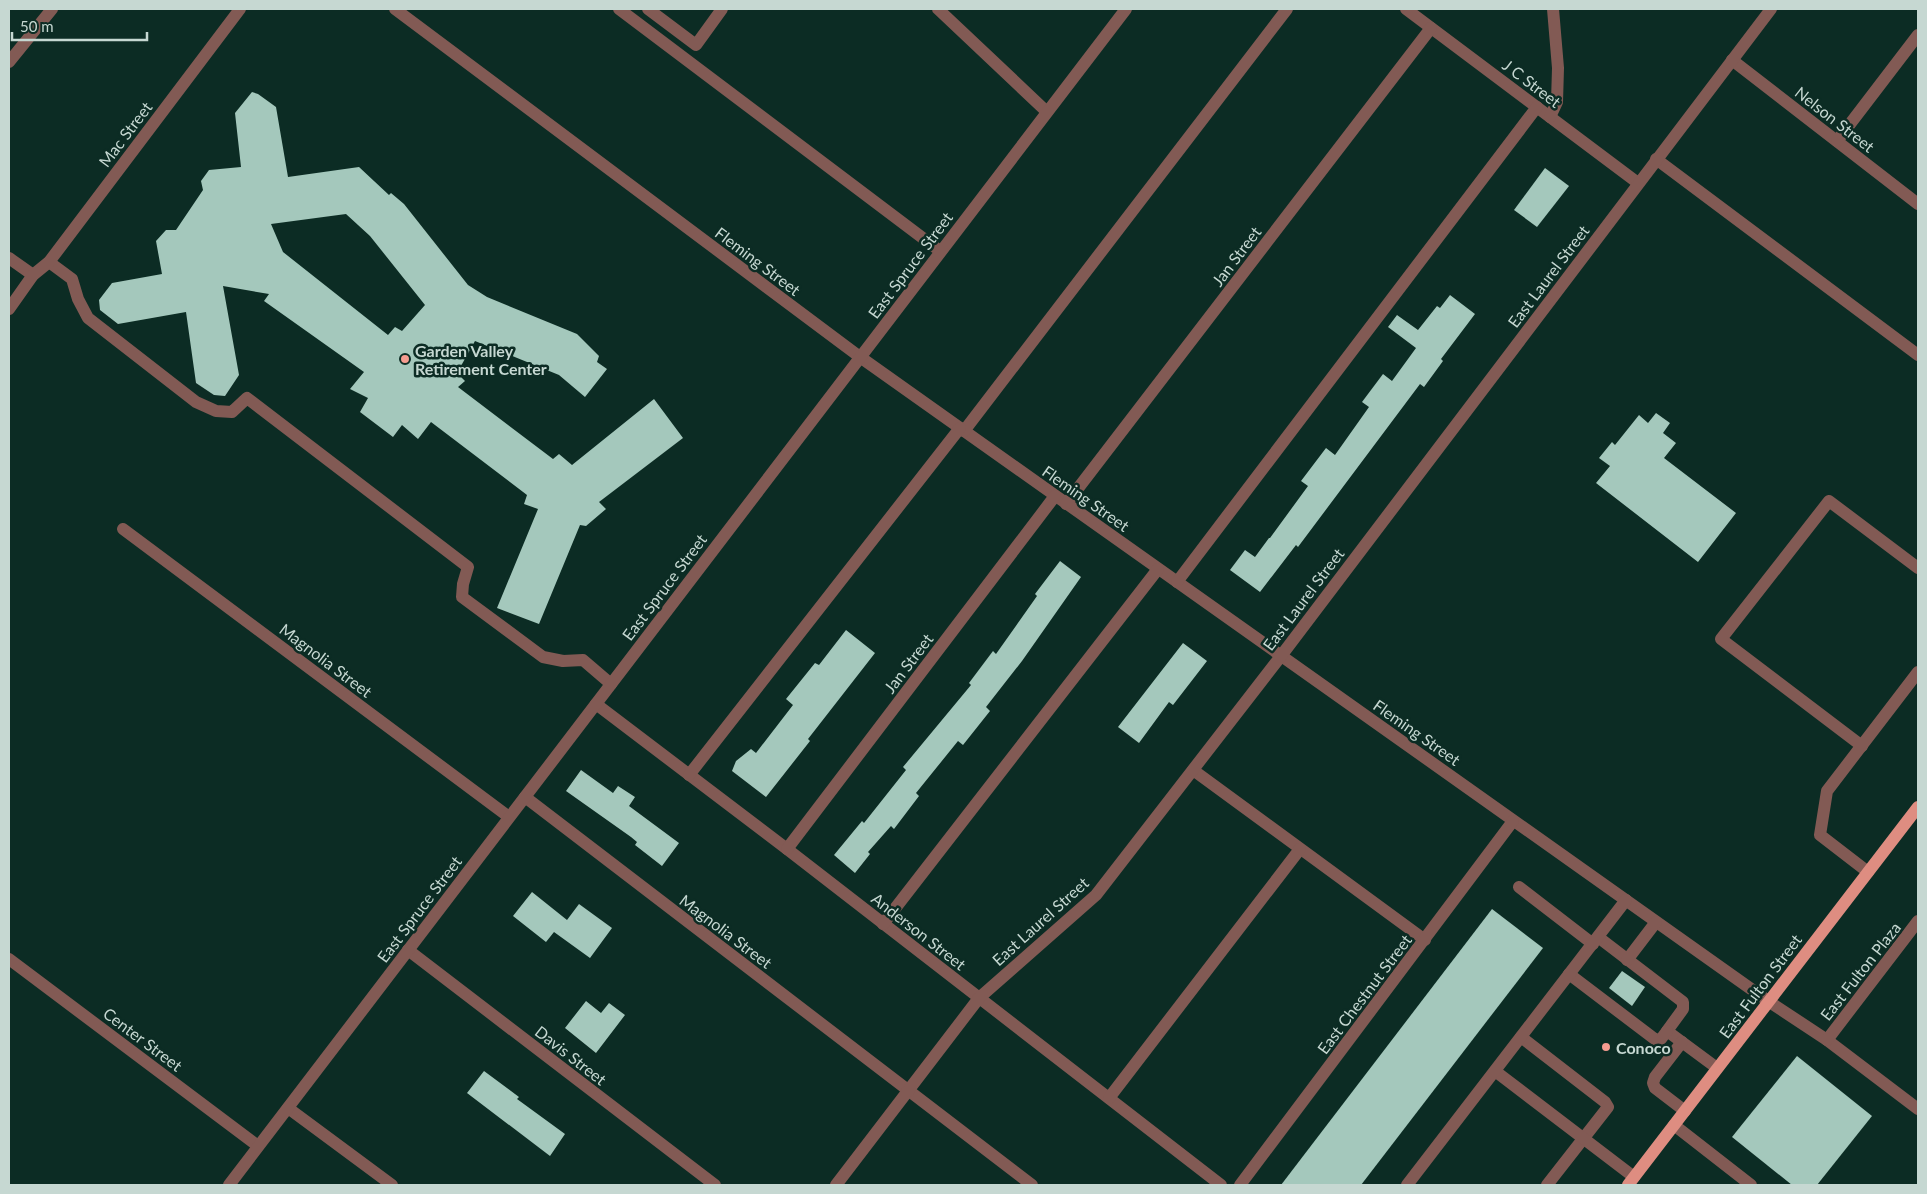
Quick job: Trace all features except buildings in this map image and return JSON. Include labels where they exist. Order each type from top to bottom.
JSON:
[{"type":"main road","name":"East Fulton Street","points":[[1631,1181],[1918,807]]},
{"type":"street","points":[[9,62],[52,9]]},
{"type":"street","name":"Mac Street","points":[[33,275],[49,262],[240,9]]},
{"type":"street","name":"Fleming Street","points":[[395,9],[860,358],[1768,1001],[1827,1040],[1918,1110]]},
{"type":"street","points":[[619,9],[940,251]]},
{"type":"street","points":[[648,9],[696,44],[722,9]]},
{"type":"street","points":[[938,9],[1047,112]]},
{"type":"street","name":"East Spruce Street","points":[[229,1185],[1126,9]]},
{"type":"street","points":[[689,775],[962,430],[1287,9]]},
{"type":"street","name":"J C Street","points":[[1406,9],[1638,183]]},
{"type":"street","points":[[1550,117],[1557,102],[1558,68],[1553,9]]},
{"type":"street","name":"East Laurel Street","points":[[836,1185],[978,998],[1096,895],[1281,656],[1771,9]]},
{"type":"street","name":"Jan Street","points":[[1066,504],[1431,28]]},
{"type":"street","points":[[1837,141],[1918,35]]},
{"type":"street","name":"Nelson Street","points":[[1732,60],[1918,204]]},
{"type":"street","points":[[1176,582],[1536,107]]},
{"type":"street","points":[[1656,159],[1918,355]]},
{"type":"street","points":[[9,258],[33,275],[9,309]]},
{"type":"street","points":[[49,262],[72,279],[78,298],[88,318],[196,402],[216,411],[232,412],[247,398],[468,567],[463,584],[462,597],[543,657],[563,661],[583,660],[611,684]]},
{"type":"street","name":"Jan Street","points":[[787,849],[1055,496]]},
{"type":"street","points":[[1862,746],[1721,639],[1829,502],[1918,568]]},
{"type":"street","name":"Magnolia Street","points":[[123,529],[510,817]]},
{"type":"street","points":[[883,924],[1158,569]]},
{"type":"street","points":[[1868,872],[1820,834],[1827,791],[1918,672]]},
{"type":"street","name":"Anderson Street","points":[[596,704],[1222,1185]]},
{"type":"street","points":[[1193,770],[1425,940]]},
{"type":"street","name":"Magnolia Street","points":[[525,797],[1032,1185]]},
{"type":"street","name":"East Chestnut Street","points":[[1240,1185],[1513,821]]},
{"type":"street","points":[[1109,1098],[1300,849]]},
{"type":"street","points":[[1518,887],[1595,941],[1627,960],[1684,1002],[1683,1009],[1661,1038],[1656,1040],[1569,974]]},
{"type":"street","points":[[1407,1185],[1626,900]]},
{"type":"street","name":"East Fulton Plaza","points":[[1827,1040],[1918,921]]},
{"type":"street","points":[[1627,960],[1656,922]]},
{"type":"street","name":"Davis Street","points":[[408,950],[715,1185]]},
{"type":"street","name":"Center Street","points":[[9,958],[258,1146]]},
{"type":"street","points":[[1667,1031],[1717,1068]]},
{"type":"street","points":[[1521,1037],[1607,1104],[1608,1107],[1547,1185]]},
{"type":"street","points":[[1682,1042],[1653,1083],[1655,1088],[1685,1111]]},
{"type":"street","points":[[1495,1071],[1584,1138],[1631,1181]]},
{"type":"street","points":[[288,1108],[392,1185]]},
{"type":"street","points":[[1674,1125],[1751,1185]]},
{"type":"place","name":"Garden Valley Retirement Center","points":[[405,359]]},
{"type":"place","name":"Conoco","points":[[1606,1047]]}]
